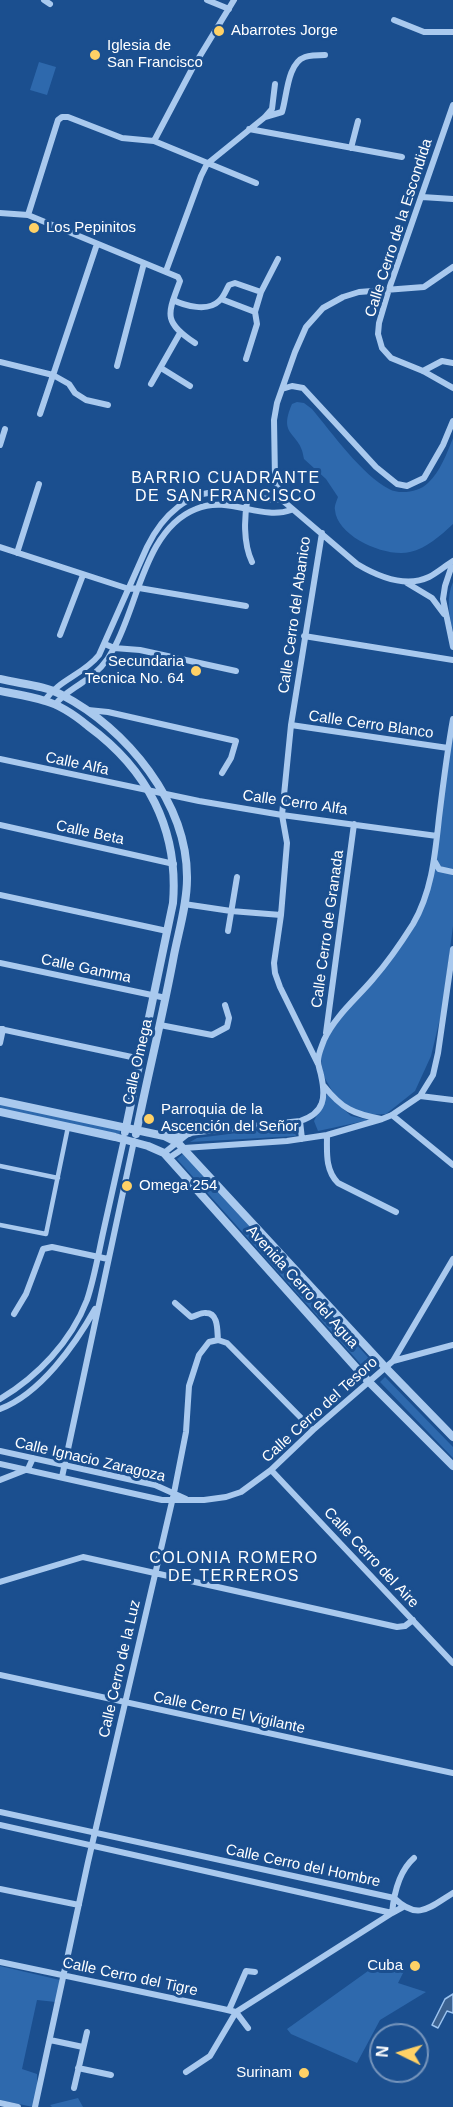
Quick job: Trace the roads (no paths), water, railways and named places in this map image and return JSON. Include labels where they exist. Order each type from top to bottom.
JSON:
[{"type":"street","points":[[44,0],[50,4]]},
{"type":"street","points":[[207,0],[229,9]]},
{"type":"street","points":[[154,141],[192,69],[234,0]]},
{"type":"street","points":[[394,20],[424,32],[453,32]]},
{"type":"street","points":[[265,117],[282,112],[293,70],[298,61],[306,57],[325,55]]},
{"type":"street","points":[[166,271],[207,164],[272,109],[275,84]]},
{"type":"street","name":"Calle Cerro de la Escondida","points":[[452,110],[389,289],[378,334],[382,348],[391,358],[423,371],[453,388]]},
{"type":"street","points":[[28,215],[58,120],[62,117],[68,117],[122,138],[154,141],[256,183]]},
{"type":"street","points":[[351,148],[358,121]]},
{"type":"street","points":[[249,129],[402,157]]},
{"type":"street","points":[[422,197],[453,198]]},
{"type":"street","points":[[0,213],[28,215],[166,271],[180,279],[170,317],[180,333],[195,343]]},
{"type":"street","points":[[40,414],[97,244]]},
{"type":"street","points":[[246,359],[257,324],[255,312],[261,292],[278,259]]},
{"type":"street","points":[[117,366],[144,263]]},
{"type":"street","name":"Calle Cerro del Abanico","points":[[324,1086],[318,1064],[275,973],[274,963],[287,843],[282,814],[291,725],[322,533],[291,510],[282,500],[277,489],[274,420],[277,403],[295,352],[306,327],[323,308],[343,297],[359,292],[424,287],[453,267]]},
{"type":"street","points":[[173,300],[187,305],[209,306],[221,299],[229,285],[235,283],[261,292]]},
{"type":"street","points":[[221,299],[255,312]]},
{"type":"street","points":[[151,384],[180,333]]},
{"type":"street","points":[[423,371],[442,361],[453,363]]},
{"type":"street","points":[[0,362],[53,375],[69,384],[75,393],[86,400],[108,405]]},
{"type":"street","points":[[161,368],[190,386]]},
{"type":"street","points":[[282,389],[292,386],[303,388],[375,467],[397,484],[407,486],[424,478],[428,473],[453,421]]},
{"type":"street","points":[[0,445],[4,429]]},
{"type":"street","points":[[17,553],[39,484]]},
{"type":"street","points":[[45,700],[52,690],[93,662],[105,644],[155,530],[170,513],[193,498],[210,492],[282,500]]},
{"type":"street","points":[[224,504],[225,492]]},
{"type":"street","points":[[248,496],[246,507],[248,552],[252,562]]},
{"type":"street","points":[[55,705],[62,695],[101,668],[114,648],[161,537],[173,522],[195,509],[210,505],[224,504],[272,513],[291,510]]},
{"type":"street","points":[[322,533],[357,564],[371,573],[404,581],[417,581],[429,577],[453,561]]},
{"type":"street","points":[[0,547],[129,590],[139,588],[246,606]]},
{"type":"street","points":[[453,561],[442,599],[453,647]]},
{"type":"street","points":[[60,635],[83,576]]},
{"type":"street","points":[[404,581],[432,598],[445,614]]},
{"type":"street","points":[[304,636],[453,660]]},
{"type":"street","points":[[105,644],[114,648],[140,650],[236,671]]},
{"type":"street","name":"Calle Omega","points":[[0,679],[52,690],[62,695],[87,710],[130,746],[148,768],[176,824],[184,848],[187,880],[166,998],[98,1302],[62,1477]]},
{"type":"street","name":"Calle Omega","points":[[0,691],[45,700],[81,720],[104,737],[120,753],[149,792],[165,828],[174,864],[173,903],[168,931],[98,1257],[86,1302],[70,1334],[39,1371],[0,1399]]},
{"type":"street","points":[[87,710],[108,712],[236,741],[231,758],[222,773]]},
{"type":"street","points":[[318,1064],[325,1037],[338,1018],[374,979],[400,945],[414,921],[435,862],[453,719]]},
{"type":"street","name":"Calle Cerro Blanco","points":[[291,725],[448,748]]},
{"type":"street","name":"Calle Alfa","points":[[0,759],[149,792]]},
{"type":"street","name":"Calle Cerro Alfa","points":[[149,792],[437,836]]},
{"type":"street","name":"Calle Cerro de Granada","points":[[325,1037],[354,824]]},
{"type":"street","name":"Calle Beta","points":[[0,825],[174,864]]},
{"type":"street","points":[[435,862],[439,869],[453,873]]},
{"type":"street","points":[[432,874],[453,873]]},
{"type":"street","points":[[228,931],[237,877]]},
{"type":"street","points":[[0,895],[168,931]]},
{"type":"street","points":[[184,904],[281,915]]},
{"type":"street","points":[[181,1146],[302,1139],[327,1135],[392,1115],[420,1096],[433,1075],[445,1011],[453,949]]},
{"type":"street","name":"Calle Gamma","points":[[0,963],[166,998]]},
{"type":"street","points":[[160,1025],[212,1035],[227,1027],[229,1018],[225,1005]]},
{"type":"street","points":[[445,1011],[453,1012]]},
{"type":"street","points":[[0,1044],[2,1029],[141,1059]]},
{"type":"street","points":[[324,1086],[333,1098],[357,1114],[382,1119]]},
{"type":"street","points":[[164,1136],[309,1118],[318,1111],[323,1101],[324,1086]]},
{"type":"street","points":[[420,1096],[453,1100]]},
{"type":"street","name":"Avenida Cerro del Agua","points":[[0,1101],[164,1136],[181,1146],[385,1367],[453,1437]]},
{"type":"street","name":"Avenida Cerro del Agua","points":[[0,1112],[134,1141],[166,1156],[368,1381],[453,1466]]},
{"type":"street","points":[[392,1115],[453,1165]]},
{"type":"street","points":[[300,1120],[302,1139]]},
{"type":"street","points":[[0,1224],[46,1234],[68,1127]]},
{"type":"street","points":[[166,1156],[181,1146],[189,1133]]},
{"type":"street","points":[[327,1135],[329,1169],[334,1178],[396,1212]]},
{"type":"street","points":[[0,1166],[58,1178]]},
{"type":"street","points":[[15,1314],[34,1276],[41,1252],[47,1247],[108,1259]]},
{"type":"street","name":"Calle Cerro del Tesoro","points":[[173,1497],[186,1500],[226,1497],[247,1488],[271,1470],[313,1430],[393,1361],[453,1259]]},
{"type":"street","points":[[0,1409],[27,1392],[46,1376],[78,1337],[98,1302]]},
{"type":"street","points":[[175,1304],[191,1317],[206,1313],[212,1315],[216,1321],[218,1340],[227,1343],[313,1430]]},
{"type":"street","name":"Calle Cerro de la Luz","points":[[35,2107],[92,1845],[173,1497],[186,1432],[189,1386],[199,1355],[210,1342],[218,1340]]},
{"type":"street","points":[[393,1361],[453,1345]]},
{"type":"street","name":"Calle Ignacio Zaragoza","points":[[0,1451],[155,1485],[173,1497]]},
{"type":"street","points":[[0,1480],[28,1469],[33,1458]]},
{"type":"street","name":"Calle Ignacio Zaragoza","points":[[0,1464],[162,1500],[173,1497]]},
{"type":"street","name":"Calle Cerro del Aire","points":[[271,1470],[453,1663]]},
{"type":"street","points":[[0,1582],[83,1557],[397,1627],[405,1626],[412,1620]]},
{"type":"street","name":"Calle Cerro El Vigilante","points":[[0,1675],[453,1773]]},
{"type":"street","name":"Calle Cerro del Hombre","points":[[0,1812],[394,1898],[403,1907]]},
{"type":"street","name":"Calle Cerro del Hombre","points":[[0,1825],[392,1913]]},
{"type":"street","points":[[392,1913],[394,1898],[405,1866],[414,1858]]},
{"type":"street","points":[[0,1889],[79,1905]]},
{"type":"street","points":[[233,2011],[403,1907],[412,1911],[426,1910],[453,1893]]},
{"type":"street","name":"Calle Cerro del Tigre","points":[[0,1962],[233,2011]]},
{"type":"street","points":[[186,2072],[210,2056],[233,2011],[246,1971],[255,1972]]},
{"type":"street","points":[[233,2011],[248,2028]]},
{"type":"street","points":[[74,2088],[87,2032]]},
{"type":"street","points":[[50,2040],[83,2047]]},
{"type":"street","points":[[78,2068],[111,2075]]},
{"type":"street","points":[[0,2103],[18,2107]]},
{"type":"place","name":"Abarrotes Jorge","points":[[219,31]]},
{"type":"place","name":"Iglesia de San Francisco","points":[[95,55]]},
{"type":"place","name":"Los Pepinitos","points":[[34,228]]},
{"type":"place","name":"Secundaria Tecnica No. 64","points":[[196,671]]},
{"type":"place","name":"Parroquia de la Ascención del Señor","points":[[149,1119]]},
{"type":"place","name":"Omega 254","points":[[127,1186]]},
{"type":"place","name":"Cuba","points":[[415,1966]]},
{"type":"place","name":"Surinam","points":[[304,2073]]},
{"type":"district","name":"BARRIO CUADRANTE DE SAN FRANCISCO","points":[[226,488]]},
{"type":"district","name":"COLONIA ROMERO DE TERREROS","points":[[234,1568]]}]
